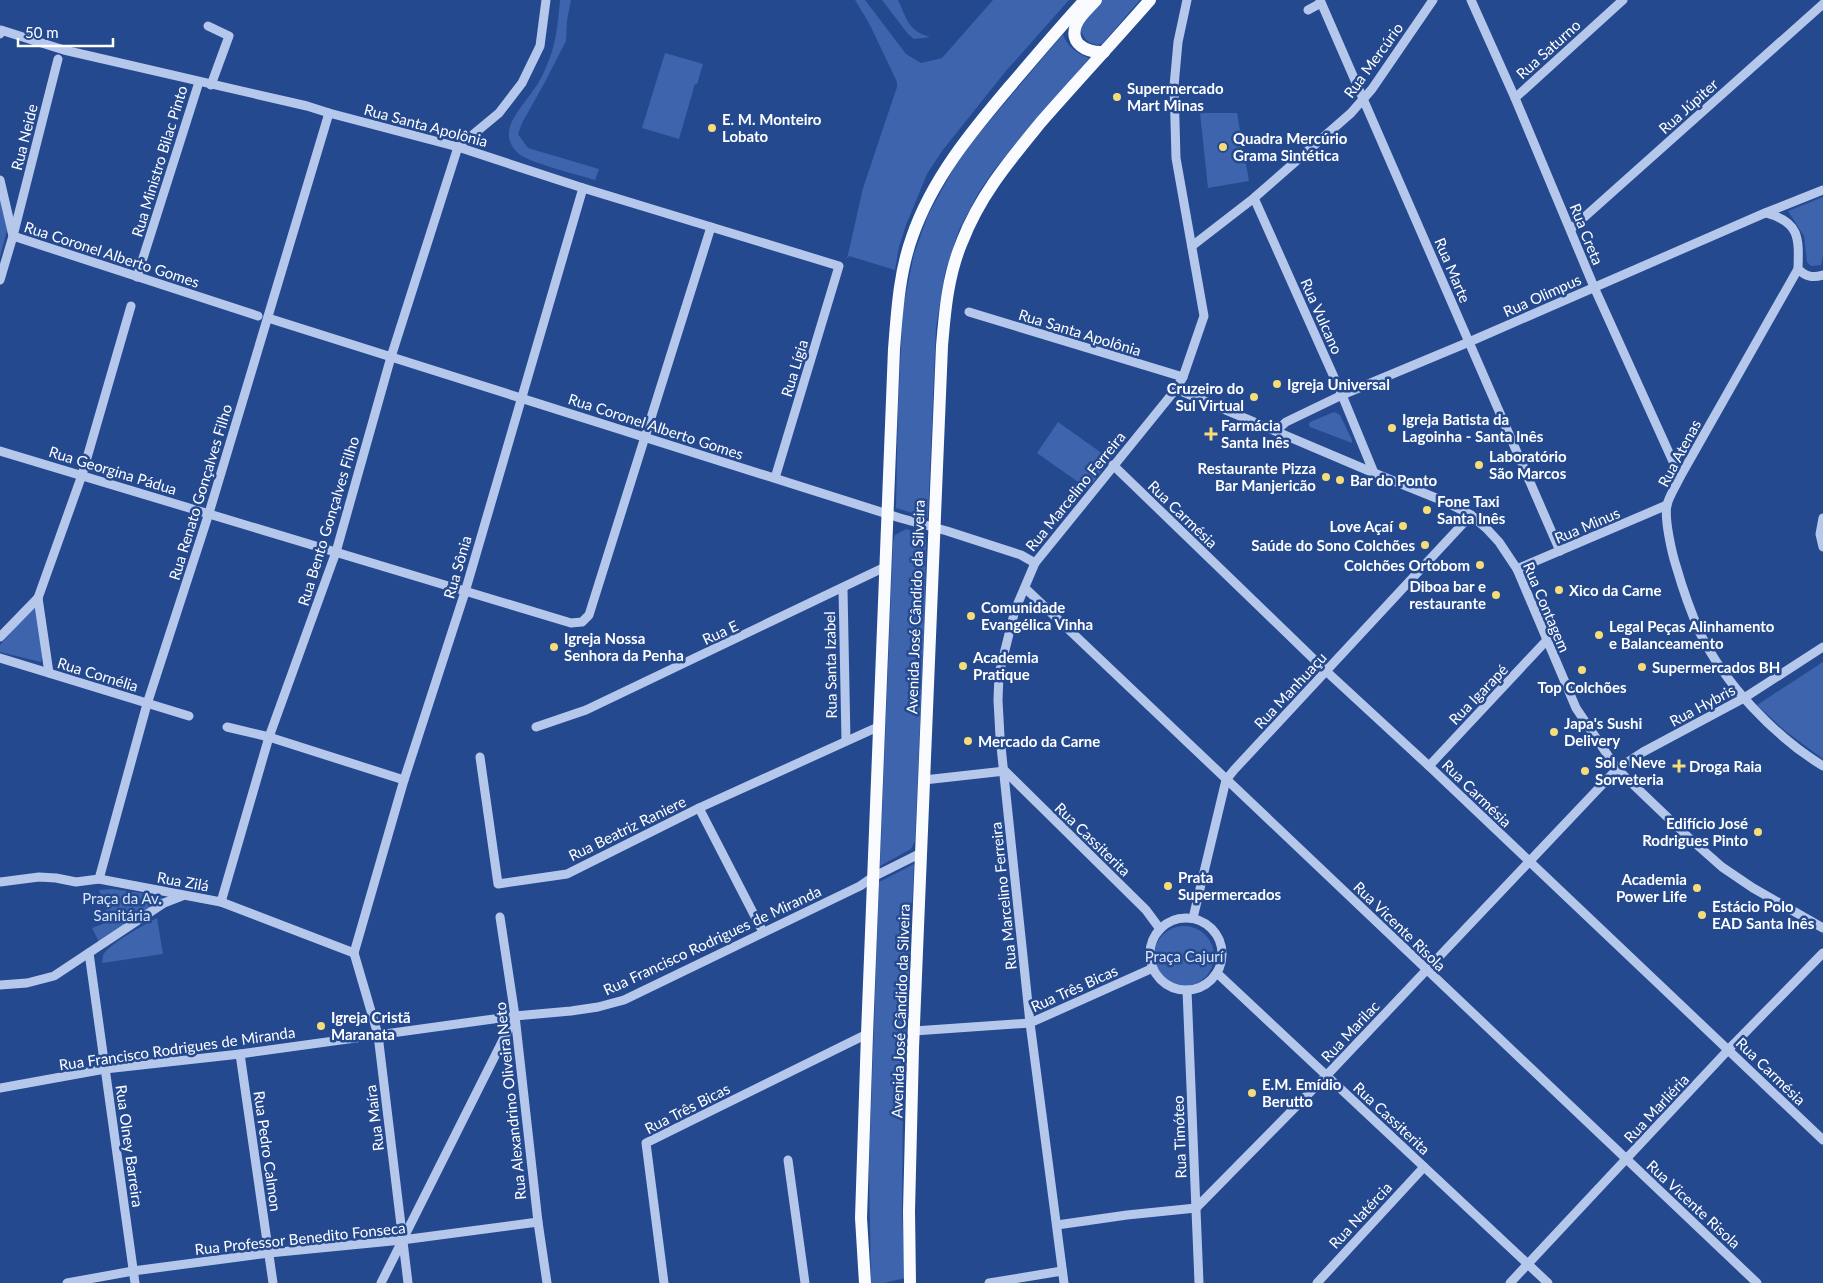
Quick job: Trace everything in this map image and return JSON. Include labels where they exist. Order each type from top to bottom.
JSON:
[{"type":"main road","name":"Avenida José Cândido da Silveira","points":[[865,1283],[861,1218],[887,513],[897,314],[905,262],[911,238],[921,215],[940,177],[960,146],[1085,0]]},
{"type":"main road","points":[[1096,0],[1076,23],[1074,34],[1077,42],[1085,50],[1095,53],[1104,52]]},
{"type":"main road","name":"Avenida José Cândido da Silveira","points":[[910,1283],[909,1211],[914,1031],[934,527],[945,313],[950,280],[961,242],[979,203],[1003,168],[1150,0]]},
{"type":"street","points":[[458,147],[499,113],[522,82],[540,46],[546,0]]},
{"type":"street","name":"Rua Marcelino Ferreira","points":[[1064,1283],[1030,1023],[998,700],[999,674],[1015,610],[1034,563],[1176,389],[1183,377],[1204,316],[1175,149],[1174,86],[1178,42],[1187,0]]},
{"type":"street","name":"Rua Mercúrio","points":[[1192,246],[1254,198],[1351,113],[1372,89],[1433,0]]},
{"type":"street","name":"Rua Creta","points":[[1470,0],[1515,98],[1594,287],[1680,477]]},
{"type":"street","name":"Rua Saturno","points":[[1515,98],[1623,0]]},
{"type":"street","points":[[1308,10],[1321,2]]},
{"type":"street","name":"Rua Marte","points":[[1321,2],[1560,551]]},
{"type":"street","name":"Rua Júpiter","points":[[1571,229],[1823,4]]},
{"type":"street","points":[[208,26],[229,36],[211,85]]},
{"type":"street","name":"Rua Santa Apolônia","points":[[0,32],[64,50],[307,106],[458,147],[583,188],[840,266]]},
{"type":"street","name":"Rua Neide","points":[[0,280],[58,59]]},
{"type":"street","name":"Rua Ministro Bilac Pinto","points":[[138,277],[199,82]]},
{"type":"street","name":"Rua Renato Gonçalves Filho","points":[[99,879],[148,704],[209,513],[329,113]]},
{"type":"street","name":"Rua Bento Gonçalves Filho","points":[[221,902],[269,737],[336,552],[392,357],[458,147]]},
{"type":"street","name":"Rua Coronel Alberto Gomes","points":[[0,180],[13,236],[258,316]]},
{"type":"street","name":"Rua Sônia","points":[[354,953],[404,780],[465,592],[520,398],[583,188]]},
{"type":"street","name":"Rua Olimpus","points":[[1276,431],[1286,422],[1342,395],[1469,342],[1765,213],[1823,190]]},
{"type":"street","name":"Rua Vulcano","points":[[1254,198],[1342,395],[1374,473]]},
{"type":"street","points":[[1765,213],[1785,220],[1794,230],[1797,240],[1798,269],[1808,276],[1823,275]]},
{"type":"street","points":[[645,436],[711,227]]},
{"type":"street","name":"Rua Lígia","points":[[775,478],[840,266]]},
{"type":"street","name":"Rua Atenas","points":[[1798,269],[1680,477],[1667,505],[1669,540],[1685,596],[1701,634],[1718,664],[1744,698],[1781,736],[1823,766]]},
{"type":"street","points":[[0,637],[38,598],[82,475],[131,306]]},
{"type":"street","name":"Rua Santa Apolônia","points":[[969,312],[1183,377]]},
{"type":"street","name":"Rua Coronel Alberto Gomes","points":[[268,318],[645,436],[908,521],[934,527],[1022,555],[1034,563]]},
{"type":"street","name":"Rua Contagem","points":[[1176,389],[1446,502],[1471,515],[1499,542],[1517,569],[1576,708],[1617,768],[1722,867],[1753,888],[1823,928]]},
{"type":"street","name":"Rua Georgina Pádua","points":[[0,451],[571,623],[582,622],[589,615],[645,436]]},
{"type":"street","name":"Rua Carmésia","points":[[1113,465],[1326,672],[1429,766],[1823,1140]]},
{"type":"street","name":"Rua Minus","points":[[1517,569],[1667,505]]},
{"type":"street","name":"Rua Manhuaçu","points":[[1193,918],[1226,780],[1471,515]]},
{"type":"street","points":[[1823,518],[1820,534],[1823,547]]},
{"type":"street","name":"Rua E","points":[[536,727],[586,710],[885,567]]},
{"type":"street","name":"Rua Vicente Risola","points":[[1025,588],[1757,1283]]},
{"type":"street","name":"Rua Santa Izabel","points":[[842,589],[846,741]]},
{"type":"street","points":[[38,598],[49,674]]},
{"type":"street","name":"Rua Igarapé","points":[[1429,766],[1546,641]]},
{"type":"street","name":"Rua Hybris","points":[[1617,768],[1744,698],[1823,647]]},
{"type":"street","name":"Rua Cornélia","points":[[0,658],[189,716]]},
{"type":"street","name":"Rua Beatriz Raniere","points":[[480,757],[498,884],[567,874],[699,808],[880,726]]},
{"type":"street","points":[[227,727],[269,737],[404,780]]},
{"type":"street","name":"Rua Marilac","points":[[1196,1208],[1326,1076],[1617,768]]},
{"type":"street","points":[[924,780],[1005,770]]},
{"type":"street","name":"Rua Cassiterita","points":[[1005,770],[1146,910],[1160,928]]},
{"type":"street","points":[[699,808],[763,932]]},
{"type":"street","name":"Rua Francisco Rodrigues de Miranda","points":[[0,1088],[105,1069],[240,1054],[515,1016],[598,1007],[624,1000],[860,886],[873,877],[921,853]]},
{"type":"street","name":"Rua Zilá","points":[[0,882],[39,877],[76,882],[99,879],[221,902],[354,953]]},
{"type":"street","points":[[0,985],[27,983],[54,976],[164,903],[182,896]]},
{"type":"street","name":"Rua Alexandrino Oliveira Neto","points":[[500,917],[515,1016],[538,1222],[547,1283]]},
{"type":"street","points":[[1193,918],[1211,927],[1217,934],[1222,944],[1222,959],[1217,973],[1204,986],[1187,990],[1176,989],[1166,985],[1158,977],[1150,958],[1150,947],[1160,928],[1176,920],[1193,918]]},
{"type":"street","name":"Rua Maíra","points":[[354,953],[378,1035],[408,1283]]},
{"type":"street","name":"Rua Marliéria","points":[[1510,1283],[1729,1049],[1823,953]]},
{"type":"street","name":"Rua Olney Barreira","points":[[89,954],[135,1283]]},
{"type":"street","name":"Rua Três Bicas","points":[[914,1031],[1030,1023],[1153,968]]},
{"type":"street","name":"Rua Cassiterita","points":[[1217,973],[1548,1283]]},
{"type":"street","name":"Rua Timóteo","points":[[1187,990],[1199,1283]]},
{"type":"street","points":[[381,1283],[515,1016]]},
{"type":"street","name":"Rua Três Bicas","points":[[664,1283],[646,1142],[867,1034]]},
{"type":"street","name":"Rua Pedro Calmon","points":[[240,1054],[273,1283]]},
{"type":"street","points":[[788,1160],[804,1283]]},
{"type":"street","name":"Rua Natércia","points":[[1317,1283],[1424,1166]]},
{"type":"street","points":[[1057,1225],[1126,1215],[1196,1208]]},
{"type":"street","name":"Rua Professor Benedito Fonseca","points":[[67,1283],[133,1271],[269,1253],[402,1240],[538,1222]]},
{"type":"street","points":[[989,1283],[1062,1271]]},
{"type":"green space","points":[[560,0],[571,0],[566,41],[518,134],[528,148],[599,169],[595,180],[544,165],[525,157],[519,154],[510,140],[510,126],[540,80],[552,51]]},
{"type":"green space","points":[[855,0],[865,0],[906,54],[921,63],[942,58],[993,0],[1069,0],[1005,72],[942,151],[927,174],[906,225],[899,247],[895,270],[849,256],[847,259],[863,188],[897,87],[897,82],[870,25]]},
{"type":"green space","points":[[882,0],[898,0],[913,28],[930,37],[914,39]]},
{"type":"green space","points":[[1101,0],[1140,0],[1102,44],[1098,45],[1086,39],[1080,30],[1082,23]]},
{"type":"green space","points":[[1063,34],[1073,49],[1089,58],[994,170],[979,192],[959,230],[945,272],[936,328],[928,518],[896,508],[898,407],[903,307],[914,254],[928,215],[957,162]]},
{"type":"green space","points":[[665,53],[703,64],[697,84],[695,84],[679,139],[642,128]]},
{"type":"green space","name":"Quadra Mercúrio Grama Sintética","points":[[1200,113],[1237,113],[1249,181],[1208,188]]},
{"type":"green space","points":[[0,197],[7,230],[0,257]]},
{"type":"green space","points":[[1823,197],[1823,256],[1821,265],[1811,266],[1807,262],[1804,236],[1788,211]]},
{"type":"green space","points":[[1334,412],[1340,415],[1352,443],[1310,427],[1310,422]]},
{"type":"green space","points":[[1058,422],[1110,459],[1088,489],[1037,453]]},
{"type":"green space","points":[[906,529],[926,536],[925,609],[915,841],[911,849],[880,866],[893,542],[895,535]]},
{"type":"green space","points":[[33,607],[36,608],[41,662],[0,652],[0,645]]},
{"type":"green space","points":[[1823,662],[1823,759],[1784,730],[1757,705]]},
{"type":"green space","points":[[914,864],[903,1100],[902,1211],[905,1278],[884,1283],[871,1283],[869,1166],[879,882]]},
{"type":"green space","name":"Praça da Av. Sanitária","points":[[112,889],[156,895],[162,898],[161,902],[99,942],[92,928],[110,921],[99,890]]},
{"type":"green space","name":"Praça da Av. Sanitária","points":[[157,918],[163,954],[102,963],[103,955],[113,945]]},
{"type":"green space","name":"Praça Cajurí","points":[[1178,926],[1190,926],[1206,934],[1212,944],[1214,956],[1212,968],[1206,978],[1190,986],[1178,986],[1162,978],[1154,962],[1154,950],[1162,934]]},
{"type":"place","name":"Supermercado Mart Minas","points":[[1117,97]]},
{"type":"place","name":"E. M. Monteiro Lobato","points":[[712,128]]},
{"type":"place","name":"Quadra Mercúrio Grama Sintética","points":[[1223,147]]},
{"type":"place","name":"Igreja Universal","points":[[1277,384]]},
{"type":"place","name":"Cruzeiro do Sul Virtual","points":[[1254,397]]},
{"type":"place","name":"Igreja Batista da Lagoinha - Santa Inês","points":[[1392,428]]},
{"type":"place","name":"Farmácia Santa Inês","points":[[1211,434]]},
{"type":"place","name":"Laboratório São Marcos","points":[[1479,465]]},
{"type":"place","name":"Restaurante Pizza Bar Manjericão","points":[[1326,477]]},
{"type":"place","name":"Bar do Ponto","points":[[1340,480]]},
{"type":"place","name":"Fone Taxi Santa Inês","points":[[1427,510]]},
{"type":"place","name":"Love Açaí","points":[[1403,526]]},
{"type":"place","name":"Saúde do Sono Colchões","points":[[1425,545]]},
{"type":"place","name":"Colchões Ortobom","points":[[1480,565]]},
{"type":"place","name":"Xico da Carne","points":[[1559,590]]},
{"type":"place","name":"Diboa bar e restaurante","points":[[1496,595]]},
{"type":"place","name":"Comunidade Evangélica Vinha","points":[[971,616]]},
{"type":"place","name":"Legal Peças Alinhamento e Balanceamento","points":[[1599,635]]},
{"type":"place","name":"Igreja Nossa Senhora da Penha","points":[[554,647]]},
{"type":"place","name":"Academia Pratique","points":[[963,666]]},
{"type":"place","name":"Supermercados BH","points":[[1642,667]]},
{"type":"place","name":"Top Colchões","points":[[1582,670]]},
{"type":"place","name":"Japa's Sushi Delivery","points":[[1554,732]]},
{"type":"place","name":"Mercado da Carne","points":[[968,741]]},
{"type":"place","name":"Droga Raia","points":[[1679,766]]},
{"type":"place","name":"Sol e Neve Sorveteria","points":[[1585,771]]},
{"type":"place","name":"Edifício José Rodrigues Pinto","points":[[1758,832]]},
{"type":"place","name":"Prata Supermercados","points":[[1168,886]]},
{"type":"place","name":"Academia Power Life","points":[[1697,888]]},
{"type":"place","name":"Estácio Polo EAD Santa Inês","points":[[1702,915]]},
{"type":"place","name":"Igreja Cristã Maranata","points":[[321,1026]]},
{"type":"place","name":"E.M. Emídio Berutto","points":[[1252,1093]]}]
